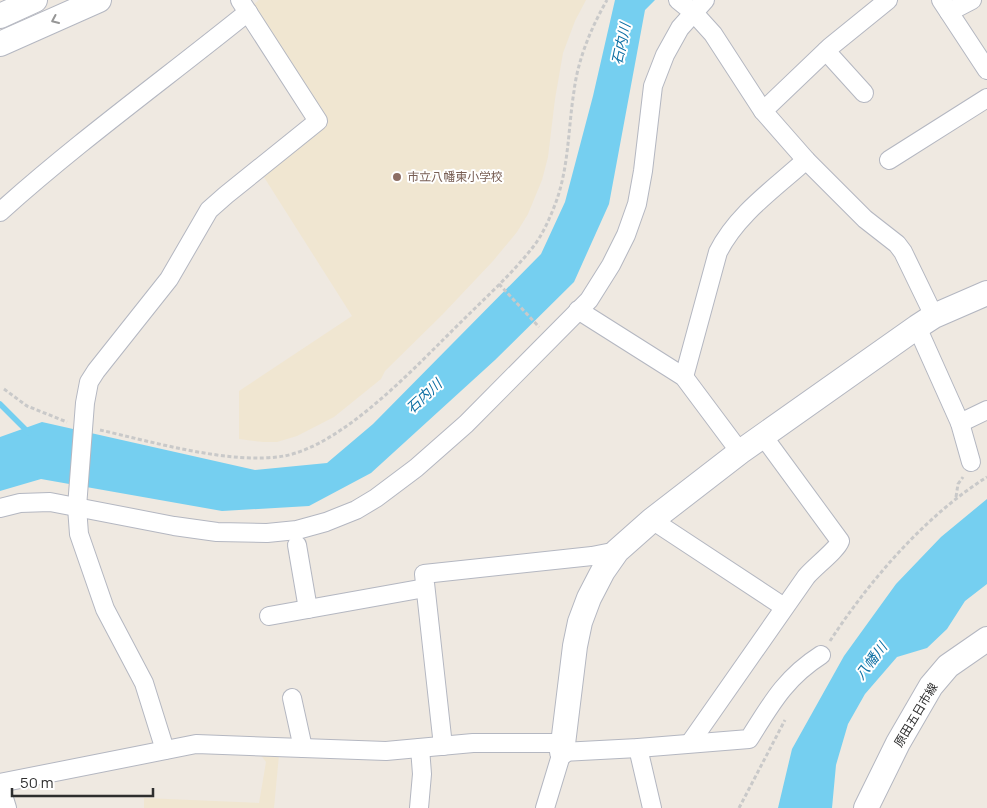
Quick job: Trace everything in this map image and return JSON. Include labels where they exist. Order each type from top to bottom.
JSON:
[{"type":"street","points":[[0,16],[35,0]]},
{"type":"street","points":[[0,44],[99,0]]},
{"type":"street","points":[[686,7],[706,0]]},
{"type":"street","points":[[763,111],[826,51],[888,0]]},
{"type":"street","points":[[972,0],[945,6],[987,70]]},
{"type":"street","points":[[0,212],[44,172],[185,64],[244,6],[318,121],[209,210],[169,279],[89,382],[84,403],[77,502],[79,534],[106,609],[144,683],[165,750]]},
{"type":"street","points":[[686,7],[713,34],[763,111],[806,160],[865,219],[897,244],[903,252],[960,423],[971,462]]},
{"type":"street","points":[[0,508],[20,503],[77,502],[174,526],[217,532],[282,532],[326,522],[356,510],[376,498],[416,468],[466,424],[589,300],[611,266],[626,235],[637,204],[643,171],[653,86],[665,55],[680,28],[686,7]]},
{"type":"street","points":[[826,51],[864,93]]},
{"type":"street","points":[[889,160],[987,98]]},
{"type":"street","points":[[684,377],[718,252],[726,235],[736,222],[806,160]]},
{"type":"street","points":[[546,808],[563,747],[575,646],[580,622],[599,578],[617,551],[652,520],[740,452],[926,321],[987,294]]},
{"type":"street","points":[[578,310],[684,377],[740,452]]},
{"type":"street","points":[[960,423],[987,410]]},
{"type":"street","points":[[690,743],[806,577],[816,565],[837,547],[840,541],[763,436]]},
{"type":"street","points":[[652,520],[784,607]]},
{"type":"street","points":[[297,545],[308,609]]},
{"type":"street","points":[[443,746],[424,574],[592,556],[617,551]]},
{"type":"street","points":[[269,616],[425,588]]},
{"type":"street","name":"原田五日市線","points":[[866,808],[898,744],[931,686],[948,666],[987,639]]},
{"type":"street","points":[[8,808],[0,784],[196,744],[386,751],[504,742],[563,747],[638,748],[749,739],[789,680],[821,654]]},
{"type":"street","points":[[292,698],[303,748]]},
{"type":"street","points":[[419,808],[422,774],[420,748]]},
{"type":"street","points":[[638,748],[652,808]]},
{"type":"path","points":[[4,389],[15,399],[41,413],[82,429],[213,454],[263,458],[286,456],[329,437],[374,405],[400,382],[499,284],[533,247],[540,236],[556,201],[568,156],[578,67],[607,0]]},
{"type":"path","points":[[499,284],[540,328]]},
{"type":"path","points":[[821,654],[886,566],[956,497],[987,477]]},
{"type":"path","points":[[739,808],[788,713]]},
{"type":"shaded area","points":[[259,0],[586,0],[575,21],[563,53],[548,157],[542,180],[528,214],[517,232],[493,261],[442,315],[385,371],[381,379],[334,417],[297,436],[277,442],[239,439],[239,391],[352,316],[262,174],[327,121],[253,5]]},
{"type":"shaded area","points":[[260,754],[279,755],[274,808],[144,808],[144,798],[259,803],[266,762]]},
{"type":"water","name":"石内川","points":[[615,0],[655,0],[645,10],[609,204],[574,282],[495,360],[371,473],[309,506],[222,511],[41,479],[0,491],[0,437],[42,422],[255,470],[327,463],[373,424],[541,254],[565,202],[593,96]]},
{"type":"water","name":"八幡川","points":[[987,499],[987,584],[965,601],[947,629],[927,648],[897,657],[865,694],[848,724],[836,765],[832,808],[778,808],[792,749],[844,656],[896,584],[941,537]]},
{"type":"waterway","points":[[0,404],[29,433]]},
{"type":"place","name":"市立八幡東小学校","points":[[397,177]]}]
